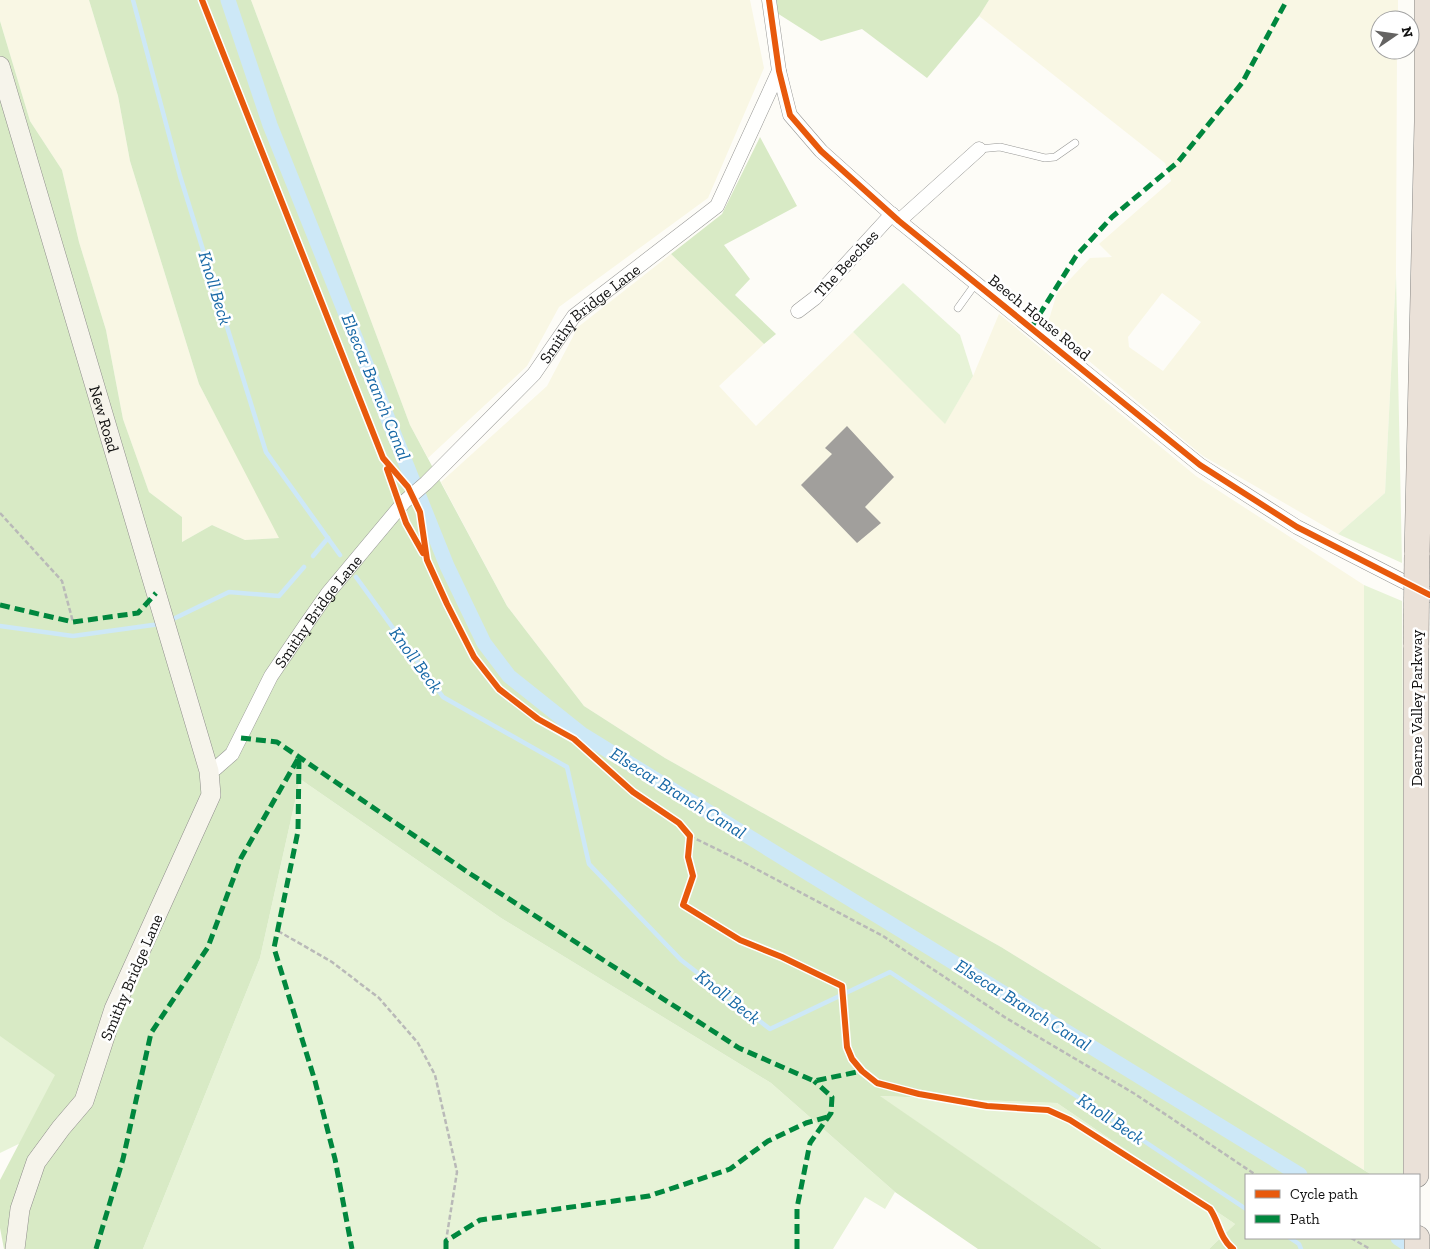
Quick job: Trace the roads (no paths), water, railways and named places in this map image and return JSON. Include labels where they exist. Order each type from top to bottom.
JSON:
[{"type":"highway","name":"Dearne Valley Parkway","points":[[1416,1167],[1416,645],[1427,122],[1427,0]]},
{"type":"main road","name":"New Road","points":[[0,66],[209,771]]},
{"type":"main road","name":"Smithy Bridge Lane","points":[[15,1249],[20,1209],[36,1162],[84,1101],[114,1010],[211,795],[209,771]]},
{"type":"street","name":"Beech House Road","points":[[769,0],[779,71],[790,114],[821,151],[896,217],[1200,465],[1297,527],[1430,595]]},
{"type":"street","name":"Smithy Bridge Lane","points":[[209,771],[216,768],[232,754],[271,676],[328,592],[404,502],[426,483],[534,374],[574,316],[716,206],[779,71]]},
{"type":"street","name":"The Beeches","points":[[798,312],[815,298],[896,217],[979,149]]},
{"type":"lane","points":[[979,149],[1000,147],[1046,158],[1055,157],[1075,144]]},
{"type":"lane","points":[[958,308],[976,283]]},
{"type":"waterway","name":"Knoll Beck","points":[[133,0],[180,176],[266,452],[340,555]]},
{"type":"waterway","name":"Elsecar Branch Canal","points":[[228,0],[270,125],[447,566],[484,643],[509,676],[583,735],[1298,1174]]},
{"type":"waterway","points":[[313,556],[328,538]]},
{"type":"waterway","points":[[169,621],[229,592],[279,596],[304,567]]},
{"type":"waterway","name":"Knoll Beck","points":[[356,577],[443,697],[567,767],[589,864],[681,960],[770,1029],[890,972],[1245,1208]]},
{"type":"waterway","points":[[0,626],[73,636],[160,624]]},
{"type":"waterway","name":"Knoll Beck","points":[[1292,1239],[1299,1244],[1301,1249]]},
{"type":"waterway","name":"Elsecar Branch Canal","points":[[1400,1239],[1415,1249]]}]
